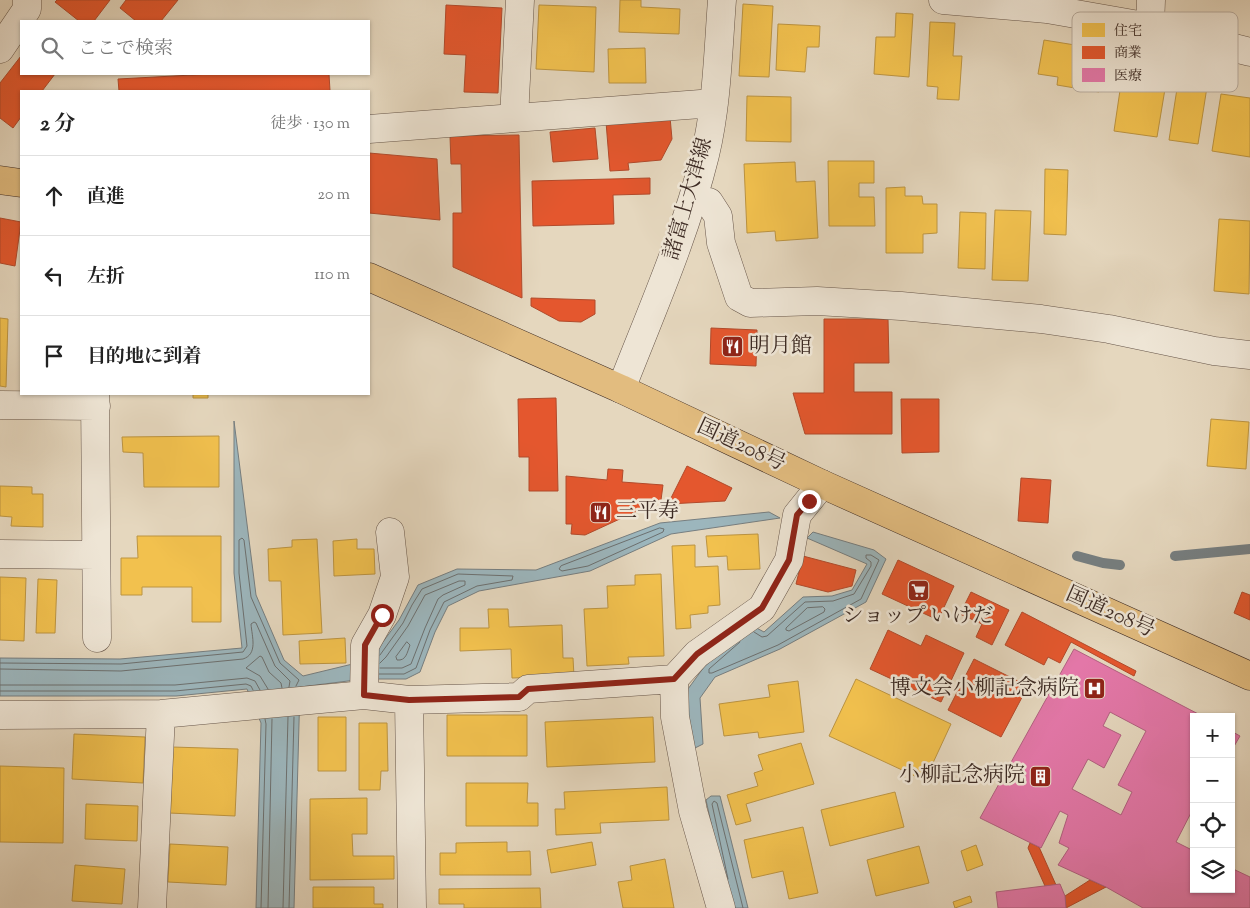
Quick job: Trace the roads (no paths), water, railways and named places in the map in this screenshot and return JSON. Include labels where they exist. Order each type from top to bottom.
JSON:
[{"type":"highway","points":[[0,179],[20,183]]},
{"type":"highway","name":"国道208号","points":[[370,277],[621,389],[822,484],[1250,676]]},
{"type":"street","points":[[0,48],[27,9],[27,0]]},
{"type":"street","points":[[514,118],[520,0]]},
{"type":"street","name":"諸富上大津線","points":[[621,389],[668,270],[693,198],[705,154],[714,102],[722,0]]},
{"type":"street","points":[[944,0],[1047,9],[1072,13]]},
{"type":"street","points":[[370,129],[714,102]]},
{"type":"street","points":[[0,179],[20,171]]},
{"type":"street","points":[[693,198],[709,202],[718,216],[721,243],[739,297],[750,303],[817,301],[854,303],[1042,319],[1109,329],[1214,350],[1250,355]]},
{"type":"street","points":[[0,405],[95,400],[97,638]]},
{"type":"street","points":[[721,908],[690,794],[674,717],[674,679],[697,654],[762,608],[789,560],[797,515],[822,484]]},
{"type":"street","points":[[364,695],[365,645],[382,615],[395,577],[390,532]]},
{"type":"street","points":[[0,554],[96,555]]},
{"type":"street","points":[[0,716],[161,714],[364,695],[409,700],[519,697],[528,689],[674,679]]},
{"type":"street","points":[[409,700],[412,908]]},
{"type":"street","points":[[152,908],[161,714]]},
{"type":"water","points":[[234,421],[256,595],[284,660],[303,676],[365,661],[377,650],[399,620],[418,585],[457,569],[536,570],[660,523],[769,512],[780,518],[671,534],[590,571],[479,591],[448,606],[435,632],[420,672],[406,679],[364,679],[300,687],[294,908],[256,908],[261,723],[247,689],[176,696],[0,696],[0,658],[120,659],[242,648],[234,573]]},
{"type":"water","points":[[813,532],[874,550],[886,559],[866,602],[780,649],[715,677],[700,698],[703,744],[691,750],[685,715],[688,689],[704,667],[751,625],[764,632],[803,597],[832,596],[852,590],[867,564],[807,538]]},
{"type":"water","points":[[711,796],[720,796],[748,908],[730,908],[706,800]]},
{"type":"waterway","points":[[1175,556],[1250,549]]},
{"type":"waterway","points":[[1077,556],[1103,563],[1120,565]]},
{"type":"place","name":"明月館","points":[[733,347]]},
{"type":"place","name":"三平寿","points":[[600,512]]},
{"type":"place","name":"ショップ いけだ","points":[[918,590]]},
{"type":"place","name":"博文会小柳記念病院","points":[[1095,689]]},
{"type":"place","name":"小柳記念病院","points":[[1041,776]]}]
